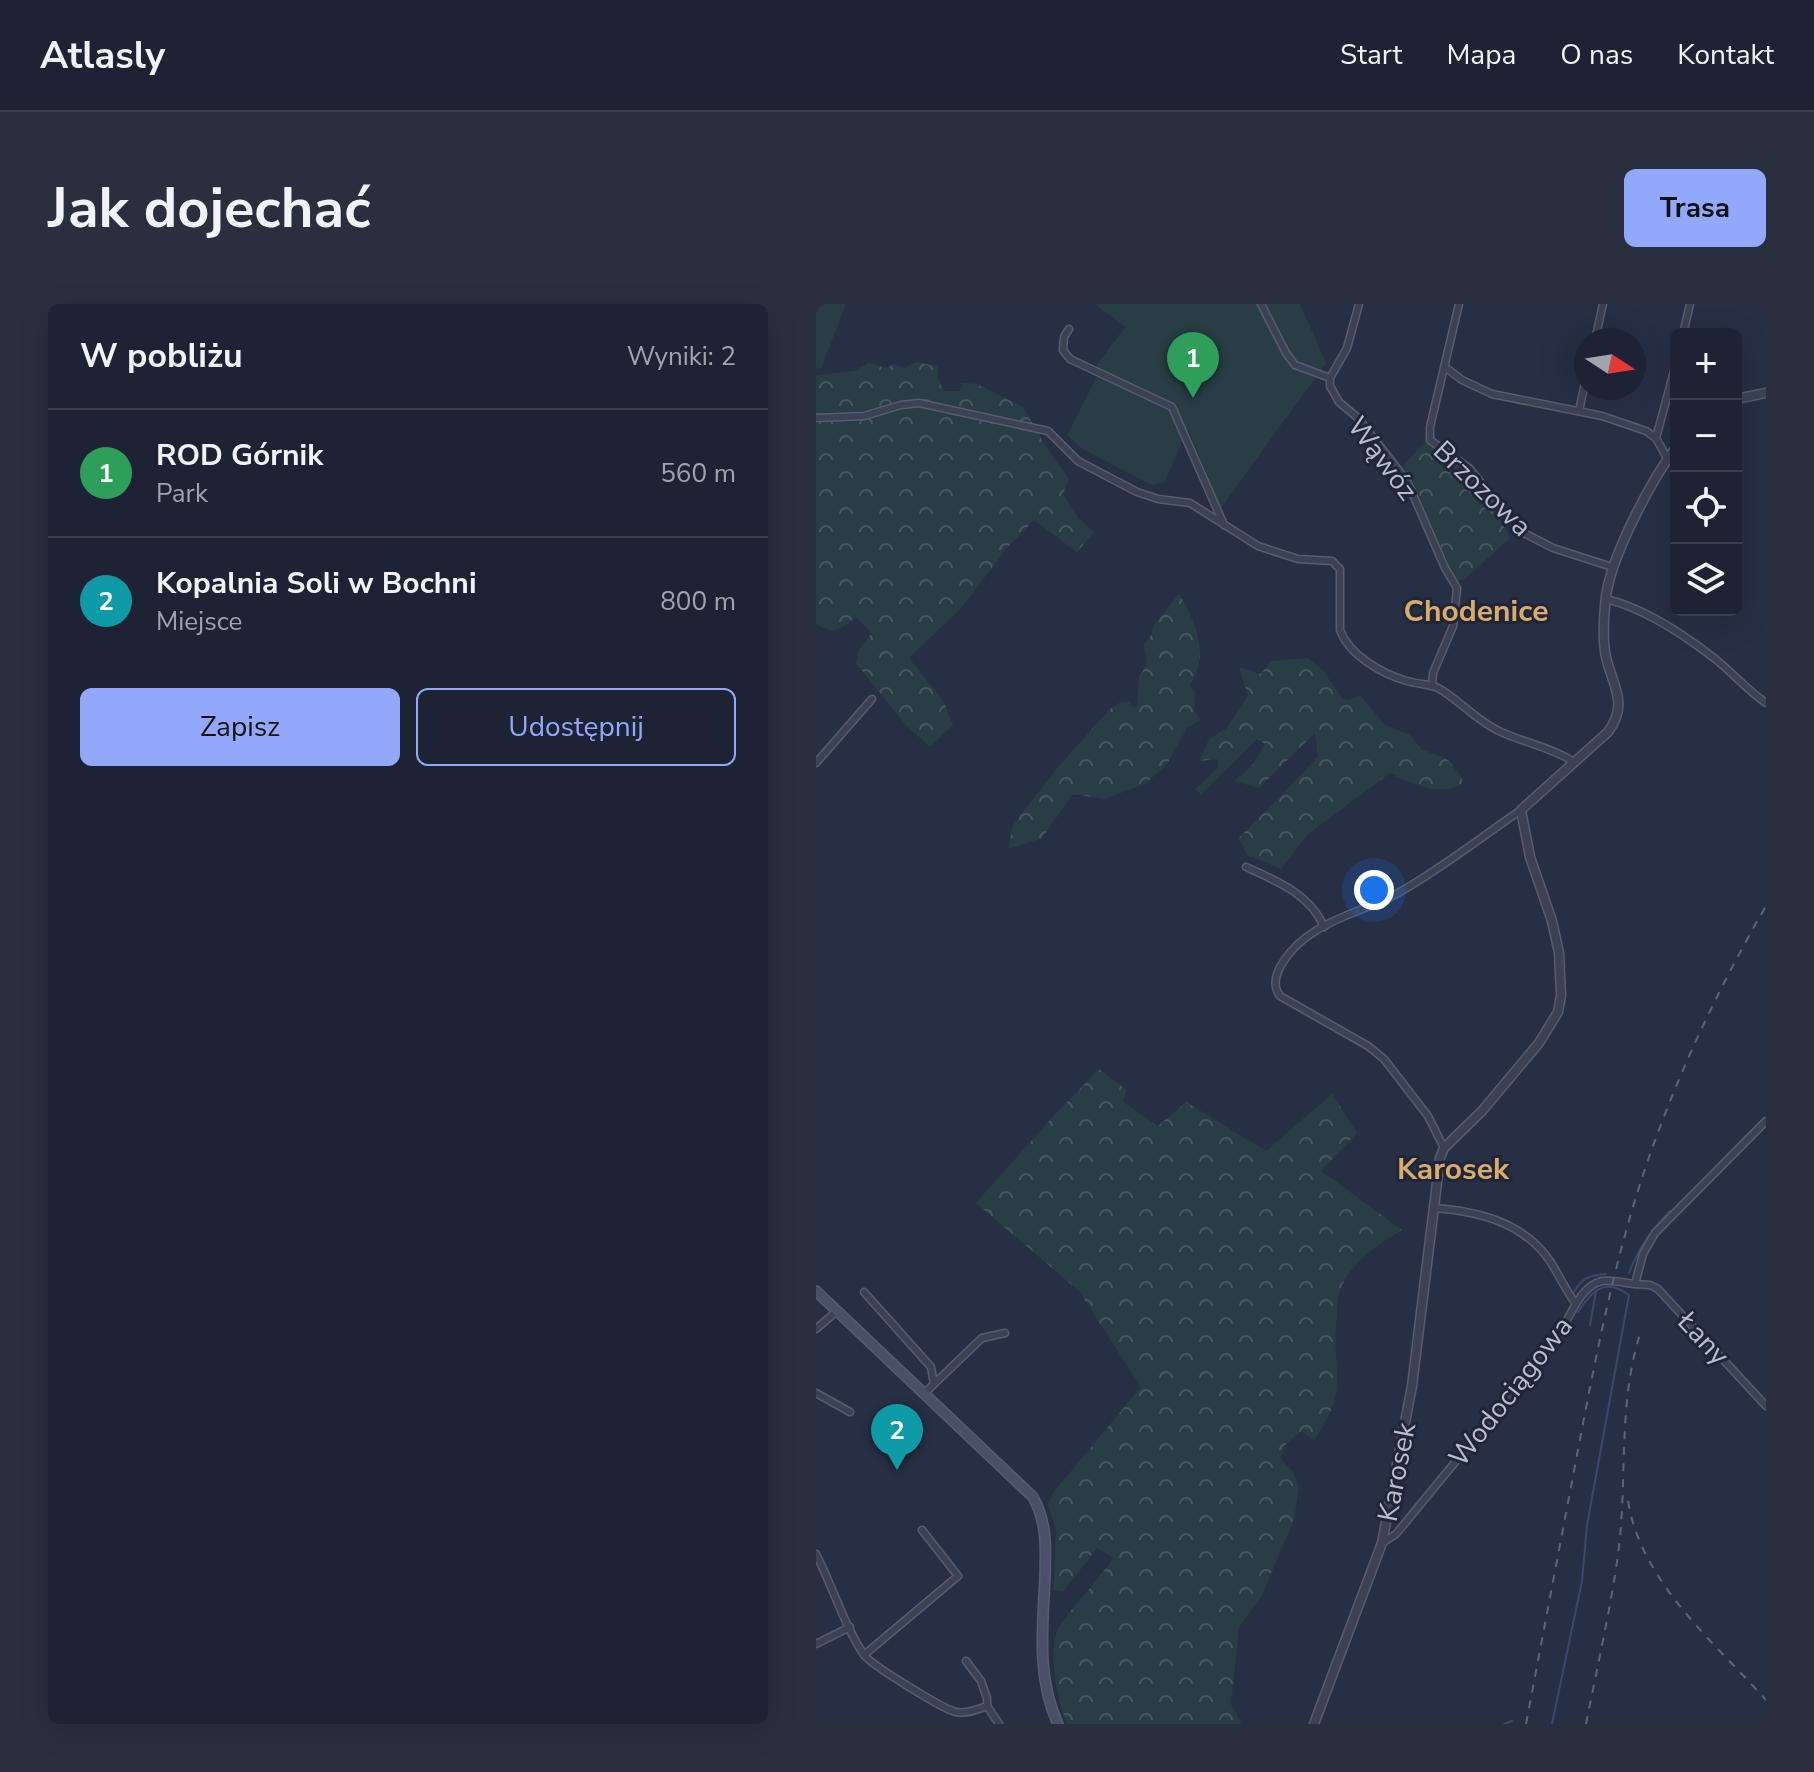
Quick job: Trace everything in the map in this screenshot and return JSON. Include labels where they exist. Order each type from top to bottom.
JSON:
[{"type":"main road","points":[[816,1291],[1033,1497],[1042,1515],[1046,1539],[1042,1666],[1049,1702],[1058,1724]]},
{"type":"street","points":[[1261,304],[1295,365],[1330,378],[1347,348],[1359,304]]},
{"type":"street","points":[[1459,304],[1445,367],[1485,391],[1579,411],[1646,431],[1656,438],[1667,458]]},
{"type":"street","points":[[1598,328],[1603,304]]},
{"type":"street","points":[[1684,328],[1690,304]]},
{"type":"street","points":[[1069,329],[1064,337],[1063,350],[1070,359],[1172,407],[1224,525]]},
{"type":"street","name":"Brzozowa","points":[[1445,367],[1430,427],[1430,440],[1470,469],[1520,531],[1553,548],[1612,567]]},
{"type":"street","name":"Wąwóz","points":[[1330,378],[1330,386],[1339,402],[1358,418],[1407,481],[1445,568],[1457,588],[1453,626],[1433,673],[1432,686]]},
{"type":"street","points":[[1656,438],[1670,386]]},
{"type":"street","points":[[1742,397],[1765,391]]},
{"type":"street","points":[[1579,411],[1581,400]]},
{"type":"street","points":[[816,418],[864,416],[919,403],[1048,431],[1089,469],[1158,499],[1190,503],[1258,546],[1298,559],[1337,564],[1340,569],[1338,611],[1343,638],[1366,660],[1391,676],[1432,686],[1498,731],[1545,747],[1574,762]]},
{"type":"street","points":[[1521,810],[1530,857],[1552,921],[1559,953],[1561,995],[1558,1012],[1539,1043],[1491,1100],[1444,1148],[1428,1116],[1384,1059],[1368,1046],[1280,996],[1275,990],[1277,972],[1314,932],[1398,893],[1521,810],[1608,732],[1617,717],[1619,697],[1605,648],[1606,599],[1612,567],[1670,454]]},
{"type":"street","points":[[1606,599],[1659,621],[1715,659],[1766,703]]},
{"type":"street","points":[[816,763],[872,699]]},
{"type":"street","points":[[1246,867],[1295,891],[1312,907],[1324,927]]},
{"type":"street","points":[[1635,1284],[1643,1254],[1655,1233],[1766,1121]]},
{"type":"street","name":"Karosek","points":[[1314,1724],[1382,1543],[1412,1386],[1433,1208],[1444,1148]]},
{"type":"street","points":[[1433,1208],[1480,1214],[1523,1234],[1550,1261],[1576,1304]]},
{"type":"street","name":"Wodociągowa","points":[[1382,1543],[1396,1534],[1554,1342],[1585,1291],[1595,1284],[1608,1281],[1635,1284]]},
{"type":"street","name":"Łany","points":[[1635,1284],[1658,1289],[1766,1406]]},
{"type":"street","points":[[864,1292],[931,1367],[934,1384]]},
{"type":"street","points":[[816,1329],[837,1311]]},
{"type":"street","points":[[924,1394],[982,1338],[1005,1333]]},
{"type":"street","points":[[816,1393],[850,1412]]},
{"type":"street","points":[[864,1655],[958,1576],[922,1530]]},
{"type":"street","points":[[816,1554],[864,1655],[880,1668],[955,1712],[987,1706]]},
{"type":"street","points":[[816,1644],[850,1627]]},
{"type":"street","points":[[966,1661],[984,1689],[987,1706],[999,1724]]},
{"type":"green space","points":[[816,304],[846,304],[821,369],[816,368]]},
{"type":"green space","points":[[1095,304],[1300,304],[1326,363],[1221,508],[1188,429],[1164,483],[1151,485],[1081,448],[1067,435],[1101,369],[1096,366],[1125,327]]},
{"type":"green space","points":[[917,362],[938,367],[938,379],[944,391],[959,391],[962,383],[977,384],[1023,407],[1069,479],[1063,494],[1078,518],[1094,532],[1077,552],[1034,520],[1007,548],[962,607],[909,658],[944,702],[953,725],[930,747],[906,725],[856,663],[859,649],[872,633],[856,617],[837,630],[816,624],[816,375],[854,371],[869,363],[886,368],[894,364],[904,368]]},
{"type":"green space","points":[[1426,441],[1473,479],[1490,501],[1510,538],[1466,578],[1455,582],[1403,465]]},
{"type":"green space","points":[[1179,594],[1191,616],[1198,639],[1199,662],[1190,685],[1195,693],[1194,710],[1201,720],[1187,728],[1167,764],[1145,784],[1104,799],[1073,794],[1042,838],[1008,849],[1013,825],[1058,767],[1110,709],[1121,702],[1130,701],[1132,707],[1137,708],[1139,678],[1147,663],[1144,645],[1152,634],[1153,626]]},
{"type":"green space","points":[[1307,658],[1323,670],[1342,699],[1360,695],[1385,725],[1410,735],[1421,749],[1448,760],[1462,778],[1462,784],[1435,789],[1416,785],[1390,773],[1307,835],[1281,869],[1247,855],[1239,838],[1318,757],[1315,733],[1259,788],[1234,781],[1251,767],[1265,744],[1257,739],[1201,794],[1195,790],[1218,767],[1218,759],[1199,761],[1209,739],[1227,728],[1248,695],[1239,667],[1261,674],[1271,661]]},
{"type":"green space","points":[[1099,1069],[1127,1090],[1123,1102],[1158,1126],[1186,1102],[1266,1151],[1332,1094],[1357,1133],[1321,1171],[1402,1230],[1366,1255],[1345,1280],[1337,1302],[1337,1378],[1333,1406],[1314,1440],[1301,1431],[1286,1444],[1280,1458],[1293,1472],[1299,1487],[1294,1519],[1262,1595],[1239,1627],[1231,1705],[1242,1724],[1068,1724],[1057,1690],[1055,1636],[1113,1558],[1097,1548],[1063,1592],[1053,1590],[1056,1530],[1048,1504],[1053,1493],[1141,1387],[1079,1291],[976,1203]]},
{"type":"waterway","points":[[1629,1273],[1646,1240],[1670,1211]]},
{"type":"waterway","points":[[1574,1292],[1587,1278],[1606,1274]]},
{"type":"waterway","points":[[1552,1724],[1582,1581],[1587,1525],[1629,1295],[1612,1287],[1599,1289],[1578,1312]]},
{"type":"waterway","points":[[1590,1325],[1596,1291]]},
{"type":"waterway","points":[[1504,1724],[1512,1721]]},
{"type":"railway","points":[[1526,1724],[1599,1343],[1636,1196],[1687,1062],[1716,998],[1766,906]]},
{"type":"railway","points":[[1586,1724],[1618,1555],[1626,1414],[1641,1331]]},
{"type":"railway","points":[[1628,1501],[1648,1558],[1664,1584],[1703,1633],[1766,1700]]},
{"type":"place","name":"ROD Górnik","points":[[1193,398]]},
{"type":"place","name":"Kopalnia Soli w Bochni","points":[[897,1470]]},
{"type":"district","name":"Chodenice","points":[[1476,611]]},
{"type":"district","name":"Karosek","points":[[1453,1169]]}]
